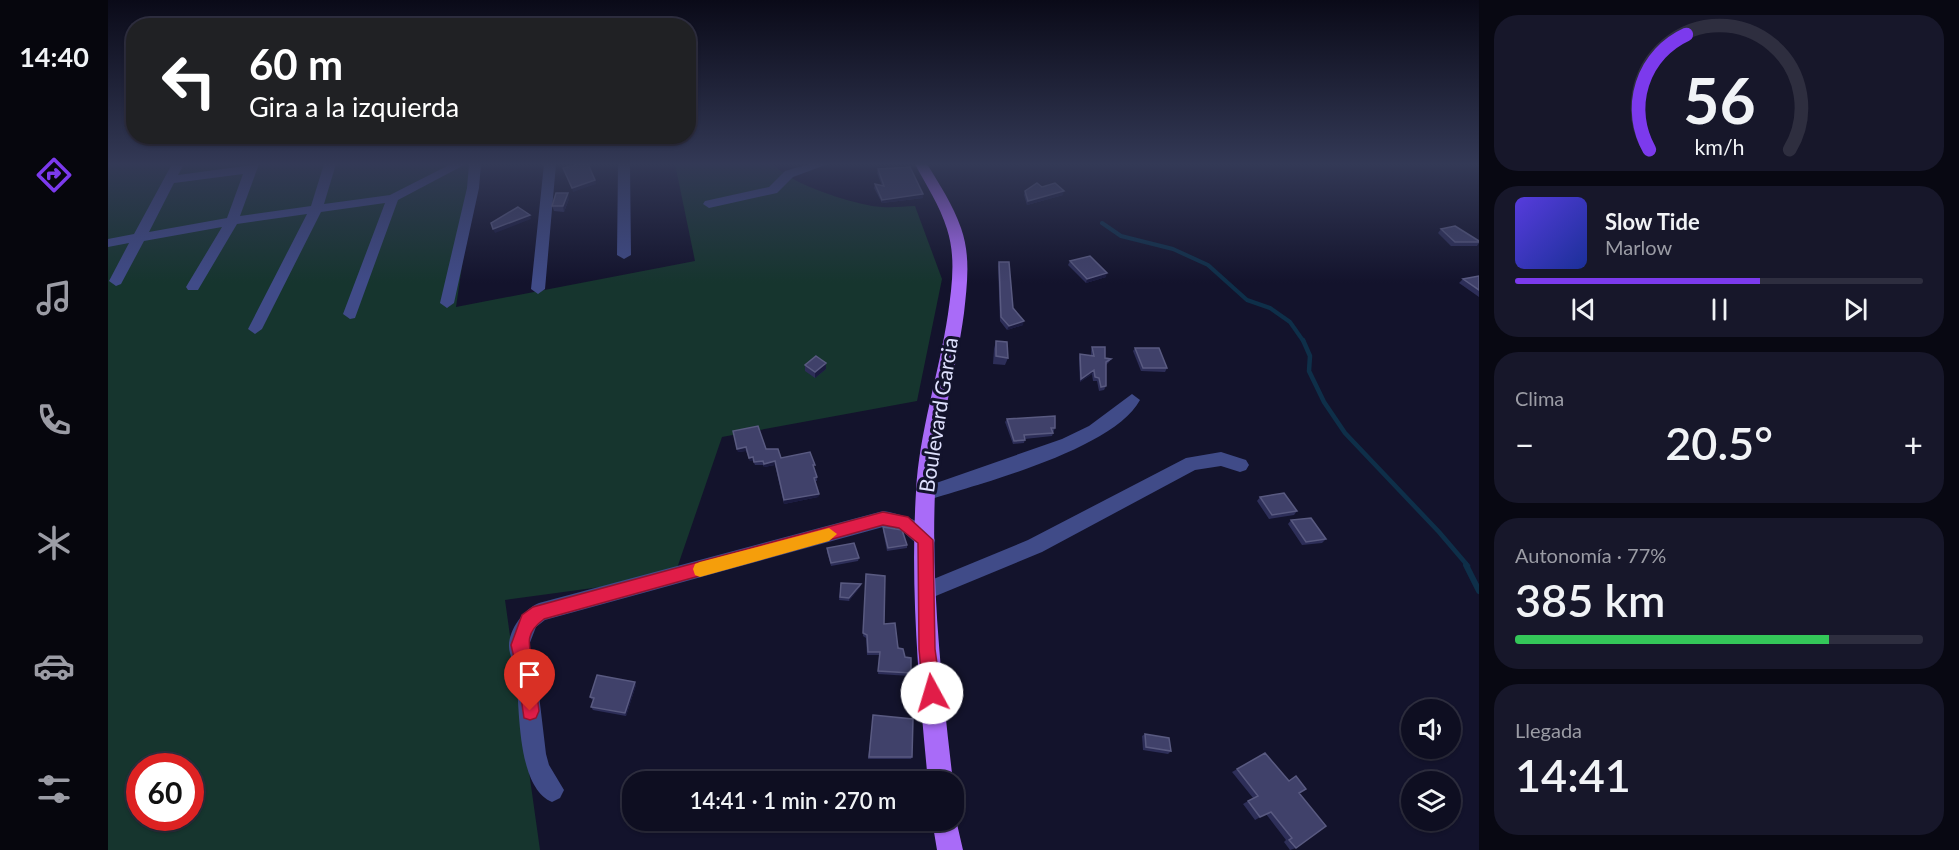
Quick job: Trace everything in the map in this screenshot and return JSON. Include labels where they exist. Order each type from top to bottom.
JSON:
[{"type":"main road","name":"Boulevard Garcia","points":[[940,771],[927,649],[925,494],[928,455],[950,354],[961,274],[955,230],[944,204]]},
{"type":"main road","points":[[947,831],[950,850]]},
{"type":"street","points":[[116,281],[157,204]]},
{"type":"street","points":[[193,287],[232,221],[238,204]]},
{"type":"street","points":[[255,328],[318,204]]},
{"type":"street","points":[[108,243],[232,221],[353,204]]},
{"type":"street","points":[[351,314],[391,204]]},
{"type":"street","points":[[447,303],[469,204]]},
{"type":"street","points":[[538,289],[546,204]]},
{"type":"street","points":[[624,204],[624,255]]},
{"type":"street","points":[[925,494],[1067,445],[1110,423],[1125,410],[1132,400]]},
{"type":"street","points":[[926,591],[1035,546],[1192,463],[1221,459],[1240,465]]},
{"type":"street","points":[[552,790],[539,770],[535,754],[526,670],[519,645],[528,621],[539,612],[883,519],[902,522],[926,540]]},
{"type":"green space","points":[[108,204],[471,204],[456,307],[695,261],[683,204],[915,206],[942,279],[917,401],[722,437],[674,577],[505,600],[540,850],[108,850]]},
{"type":"building","points":[[553,204],[564,204],[563,206],[552,206]]},
{"type":"building","points":[[518,207],[530,215],[493,229],[491,223]]},
{"type":"building","points":[[1455,226],[1479,242],[1455,242],[1441,229]]},
{"type":"building","points":[[1090,256],[1107,273],[1087,279],[1070,261]]},
{"type":"building","points":[[999,262],[1009,262],[1013,308],[1024,321],[1009,326],[1001,317]]},
{"type":"building","points":[[1479,276],[1479,290],[1463,279]]},
{"type":"building","points":[[996,341],[1007,342],[1008,358],[996,356]]},
{"type":"building","points":[[1092,347],[1105,347],[1105,358],[1111,359],[1106,362],[1106,386],[1101,387],[1094,370],[1081,379],[1080,354],[1094,356]]},
{"type":"building","points":[[1135,348],[1159,348],[1167,368],[1143,368]]},
{"type":"building","points":[[816,356],[826,363],[815,372],[805,365]]},
{"type":"building","points":[[1055,416],[1055,428],[1051,428],[1053,433],[1024,435],[1025,440],[1014,441],[1007,419]]},
{"type":"building","points":[[758,426],[766,449],[778,449],[781,458],[810,452],[815,465],[813,465],[817,477],[814,478],[819,494],[784,500],[775,461],[764,464],[763,461],[754,462],[753,457],[749,458],[746,447],[737,449],[733,431]]},
{"type":"building","points":[[1284,493],[1297,511],[1272,515],[1260,497]]},
{"type":"building","points":[[1311,518],[1326,539],[1306,542],[1291,520]]},
{"type":"building","points":[[883,527],[902,530],[907,545],[888,548]]},
{"type":"building","points":[[854,543],[859,558],[831,563],[827,548]]},
{"type":"building","points":[[866,574],[885,576],[884,624],[895,623],[898,648],[903,649],[905,657],[911,658],[911,673],[878,671],[880,652],[868,652],[867,635],[863,633]]},
{"type":"building","points":[[841,583],[861,584],[849,598],[840,597]]},
{"type":"building","points":[[597,675],[635,682],[625,713],[591,707],[594,698],[590,697]]},
{"type":"building","points":[[873,715],[913,719],[912,757],[869,757]]},
{"type":"building","points":[[1145,734],[1169,738],[1171,751],[1146,747]]},
{"type":"building","points":[[1265,753],[1289,781],[1296,776],[1306,789],[1299,793],[1326,826],[1296,848],[1289,840],[1292,838],[1271,812],[1260,817],[1248,801],[1258,796],[1237,769]]},
{"type":"waterway","points":[[1102,223],[1121,236],[1173,249],[1208,265],[1247,300],[1270,308],[1290,322],[1304,342]]},
{"type":"waterway","points":[[1304,342],[1310,356],[1309,371],[1324,402],[1345,433],[1468,566]]},
{"type":"waterway","points":[[1466,565],[1479,591]]},
{"type":"slow traffic","points":[[700,569],[829,534]]},
{"type":"route","points":[[530,711],[526,670],[519,645],[522,630],[528,621],[539,612],[883,519],[902,522],[926,540],[927,649],[932,693]]}]
